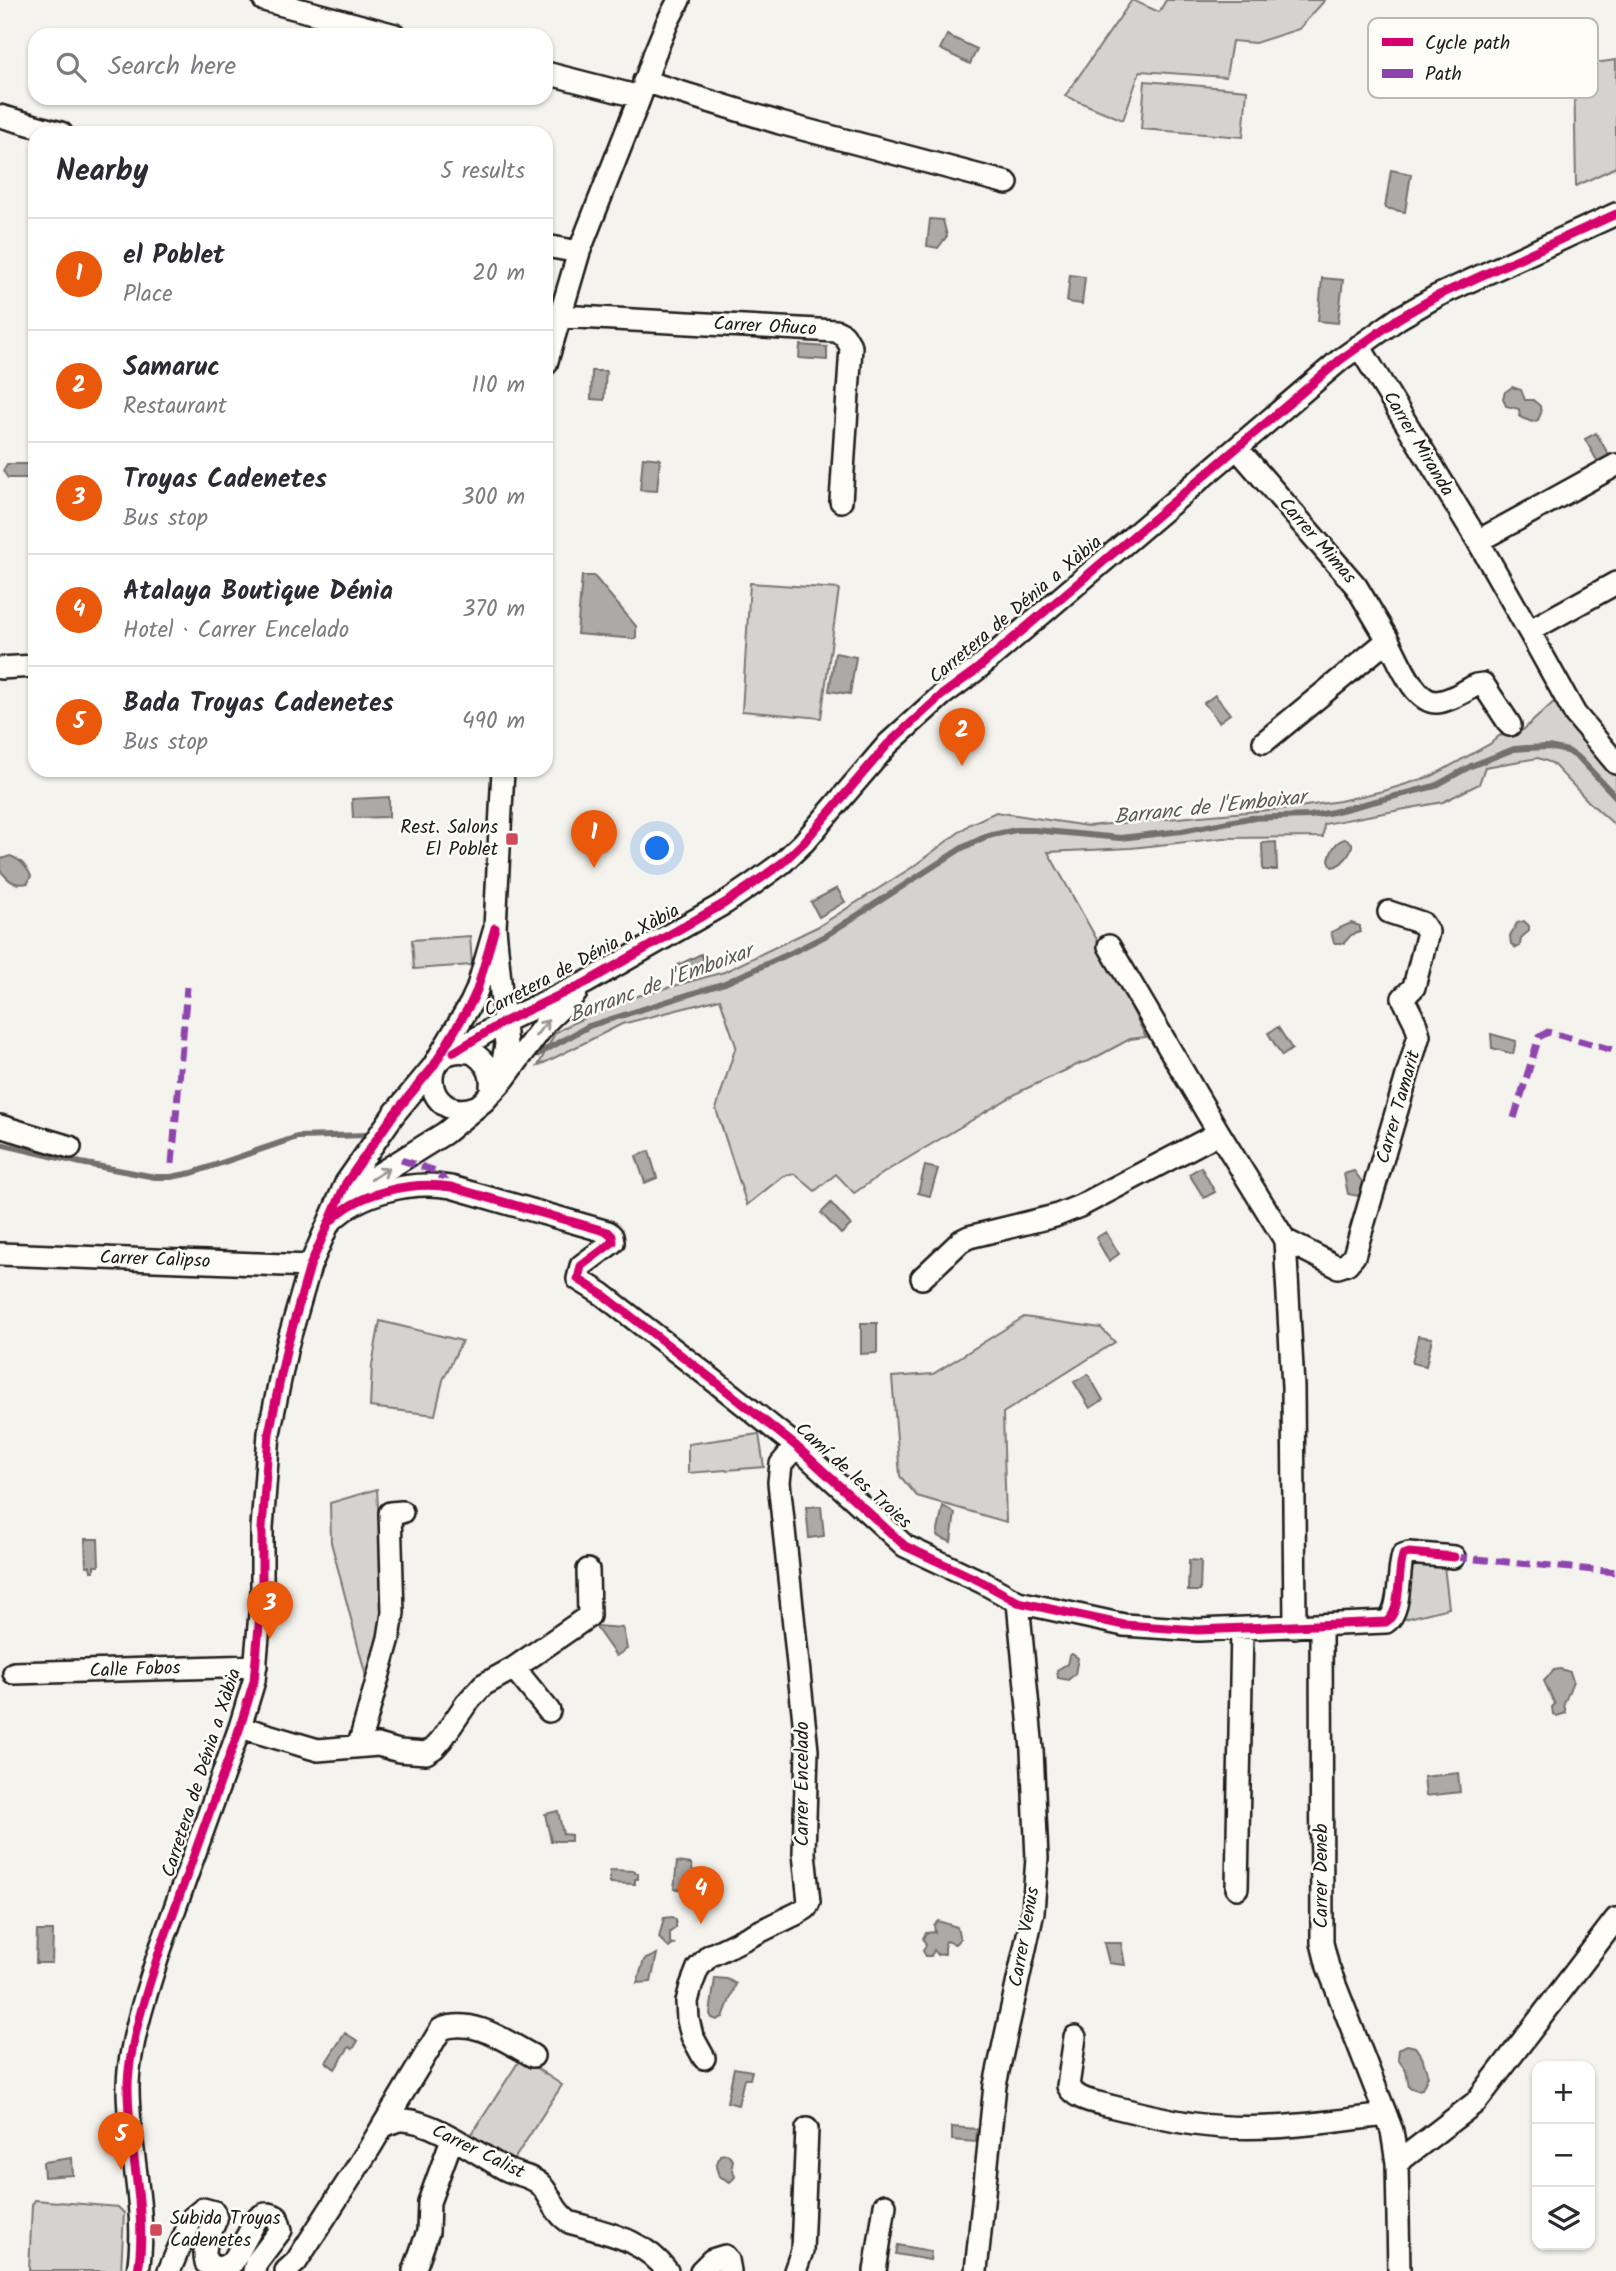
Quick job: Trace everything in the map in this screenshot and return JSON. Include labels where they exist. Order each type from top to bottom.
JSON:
[{"type":"street","points":[[264,0],[369,28]]},
{"type":"street","points":[[553,338],[579,253],[667,21],[679,0]]},
{"type":"street","points":[[553,75],[642,89],[1007,183]]},
{"type":"street","points":[[0,116],[36,126]]},
{"type":"street","name":"Carretera de Dénia a Xàbia","points":[[454,1052],[505,1021],[587,982],[725,903],[782,863],[804,842],[888,744],[942,695],[976,670],[1359,346],[1437,296],[1616,214]]},
{"type":"street","points":[[553,247],[579,253]]},
{"type":"street","name":"Carrer Ofiuco","points":[[559,316],[836,331],[844,335],[851,347],[841,501]]},
{"type":"street","name":"Carrer Miranda","points":[[1359,346],[1478,541],[1575,714],[1616,764]]},
{"type":"street","name":"Carrer Mimas","points":[[1237,448],[1356,586],[1417,694],[1427,701],[1439,702],[1483,684],[1510,725]]},
{"type":"street","points":[[1478,541],[1616,465]]},
{"type":"street","points":[[1529,631],[1616,583]]},
{"type":"street","points":[[1264,742],[1388,640]]},
{"type":"street","points":[[0,668],[28,666]]},
{"type":"street","points":[[495,928],[477,990],[433,1067],[432,1083],[440,1101],[457,1110],[490,1091],[503,1061],[506,1045],[495,928],[503,777]]},
{"type":"street","name":"Carrer Tamarit","points":[[1285,1240],[1338,1267],[1347,1264],[1354,1256],[1419,1035],[1403,998],[1415,987],[1428,932],[1422,923],[1389,912]]},
{"type":"street","points":[[1109,946],[1285,1240],[1293,1387],[1295,1627]]},
{"type":"street","name":"Carretera de Dénia a Xàbia","points":[[328,1224],[353,1193],[368,1181],[446,1133],[490,1091],[547,1021],[587,982]]},
{"type":"street","points":[[433,1067],[438,1060],[454,1052],[464,1051],[478,1056],[486,1065],[490,1091]]},
{"type":"street","name":"Carretera de Dénia a Xàbia","points":[[138,2271],[139,2217],[129,2106],[129,2071],[150,1981],[161,1947],[250,1697],[256,1666],[269,1433],[287,1346],[310,1266],[346,1183],[394,1114],[433,1067]]},
{"type":"street","points":[[0,1126],[70,1147]]},
{"type":"street","points":[[922,1278],[961,1241],[969,1237],[1055,1216],[1080,1206],[1219,1133]]},
{"type":"street","name":"Camí de les Troies","points":[[328,1224],[357,1202],[408,1187],[434,1184],[608,1232],[614,1242],[580,1266],[578,1279],[602,1294],[796,1446],[905,1546],[1018,1602],[1124,1625],[1198,1630],[1386,1622],[1395,1612],[1403,1555],[1409,1553],[1454,1557]]},
{"type":"street","name":"Carrer Calipso","points":[[0,1254],[310,1266]]},
{"type":"street","name":"Carrer Encelado","points":[[704,2058],[692,2036],[688,2020],[687,2002],[698,1968],[709,1956],[798,1913],[806,1908],[809,1902],[804,1853],[807,1750],[779,1482],[781,1464],[796,1446]]},
{"type":"street","points":[[359,1745],[389,1638],[393,1613],[390,1513],[402,1511]]},
{"type":"street","points":[[240,1727],[318,1750],[378,1745],[399,1751],[426,1753],[442,1740],[466,1704],[483,1685],[514,1668],[589,1616],[589,1570]]},
{"type":"street","name":"Carrer Venus","points":[[976,2271],[995,2085],[1033,1912],[1037,1858],[1018,1602]]},
{"type":"street","name":"Carrer Deneb","points":[[1321,1625],[1322,1943],[1328,1967],[1392,2131],[1397,2163],[1399,2271]]},
{"type":"street","points":[[1237,1888],[1242,1629]]},
{"type":"street","name":"Calle Fobos","points":[[14,1673],[256,1666]]},
{"type":"street","points":[[514,1668],[549,1712]]},
{"type":"street","points":[[1397,2163],[1476,2102],[1616,1919]]},
{"type":"street","points":[[286,2271],[296,2262],[441,2029],[449,2026],[470,2026],[487,2031],[533,2056]]},
{"type":"street","points":[[1075,2036],[1068,2086],[1071,2092],[1088,2100],[1135,2112],[1193,2124],[1246,2127],[1326,2123],[1386,2115]]},
{"type":"street","name":"Carrer Calist","points":[[382,2127],[402,2120],[427,2126],[476,2150],[506,2170],[531,2178],[541,2185],[559,2215],[569,2222],[643,2246],[667,2271]]},
{"type":"street","points":[[775,2271],[782,2268],[795,2271],[802,2251],[807,2129]]},
{"type":"street","points":[[414,2271],[428,2232],[429,2203],[452,2139]]},
{"type":"street","points":[[875,2271],[885,2205]]},
{"type":"street","points":[[169,2271],[192,2218],[203,2209],[214,2212],[216,2219],[206,2242],[206,2263],[219,2269],[233,2262],[261,2215],[267,2213],[277,2217],[281,2230],[256,2263],[254,2271]]},
{"type":"street","points":[[701,2271],[712,2260],[724,2256],[729,2260],[730,2271]]},
{"type":"shaded area","points":[[1132,0],[1159,12],[1166,0],[1325,0],[1299,29],[1255,43],[1232,41],[1226,77],[1140,71],[1123,120],[1065,96]]},
{"type":"shaded area","points":[[947,35],[977,49],[970,64],[940,49]]},
{"type":"shaded area","points":[[1616,60],[1616,167],[1576,186],[1575,98],[1598,98],[1598,63]]},
{"type":"shaded area","points":[[1145,81],[1247,90],[1243,137],[1141,129]]},
{"type":"shaded area","points":[[1391,170],[1411,174],[1405,212],[1385,208]]},
{"type":"shaded area","points":[[930,219],[943,220],[947,236],[938,248],[927,246]]},
{"type":"shaded area","points":[[1070,275],[1085,277],[1082,304],[1067,302]]},
{"type":"shaded area","points":[[1322,278],[1343,280],[1338,323],[1318,321]]},
{"type":"shaded area","points":[[800,345],[827,347],[827,360],[799,358]]},
{"type":"shaded area","points":[[592,371],[606,371],[604,400],[591,399]]},
{"type":"shaded area","points":[[1512,387],[1521,390],[1525,400],[1533,400],[1540,406],[1538,420],[1532,422],[1520,417],[1519,409],[1506,406],[1503,398],[1505,392]]},
{"type":"shaded area","points":[[1596,433],[1610,457],[1599,464],[1585,439]]},
{"type":"shaded area","points":[[643,457],[660,459],[657,491],[640,490]]},
{"type":"shaded area","points":[[7,464],[28,464],[28,478],[8,478],[3,471]]},
{"type":"shaded area","points":[[582,576],[594,576],[636,626],[636,639],[577,634]]},
{"type":"shaded area","points":[[750,583],[839,589],[821,718],[742,711]]},
{"type":"shaded area","points":[[835,653],[856,657],[850,694],[829,691]]},
{"type":"shaded area","points":[[1215,695],[1230,714],[1219,722],[1204,703]]},
{"type":"shaded area","points":[[1556,700],[1616,770],[1616,826],[1552,763],[1538,758],[1485,767],[1479,784],[1443,802],[1324,824],[1323,837],[1223,838],[1131,848],[1048,852],[1105,954],[1146,1037],[1130,1039],[1089,1061],[1021,1091],[854,1193],[836,1174],[815,1191],[795,1174],[783,1176],[747,1205],[716,1109],[736,1046],[720,999],[622,1024],[538,1066],[555,1033],[573,1023],[627,999],[724,972],[819,926],[911,868],[970,824],[996,812],[1087,826],[1292,808],[1340,801],[1432,776],[1490,744],[1499,736],[1523,730]]},
{"type":"shaded area","points":[[389,797],[389,817],[353,818],[352,799]]},
{"type":"shaded area","points":[[1345,839],[1352,843],[1351,850],[1343,861],[1332,867],[1329,860],[1333,850]]},
{"type":"shaded area","points":[[1276,842],[1277,870],[1263,870],[1262,843]]},
{"type":"shaded area","points":[[10,856],[20,861],[27,869],[31,876],[28,883],[12,882],[0,870],[1,859]]},
{"type":"shaded area","points":[[837,888],[845,902],[819,917],[811,902]]},
{"type":"shaded area","points":[[1524,921],[1529,926],[1529,931],[1521,938],[1520,946],[1516,948],[1511,944],[1510,936],[1517,923]]},
{"type":"shaded area","points":[[1351,923],[1360,926],[1360,932],[1351,935],[1344,943],[1334,943],[1331,932]]},
{"type":"shaded area","points":[[470,936],[472,965],[414,969],[412,940]]},
{"type":"shaded area","points":[[701,954],[707,966],[684,977],[678,965]]},
{"type":"shaded area","points":[[1278,1027],[1292,1049],[1282,1056],[1268,1033]]},
{"type":"shaded area","points":[[1491,1034],[1516,1041],[1513,1054],[1492,1048]]},
{"type":"shaded area","points":[[649,1151],[657,1178],[645,1183],[636,1156]]},
{"type":"shaded area","points":[[925,1166],[938,1169],[930,1196],[918,1193]]},
{"type":"shaded area","points":[[1201,1167],[1215,1192],[1204,1198],[1189,1174]]},
{"type":"shaded area","points":[[1354,1171],[1364,1189],[1358,1196],[1348,1194],[1344,1174]]},
{"type":"shaded area","points":[[831,1203],[851,1225],[841,1234],[821,1213]]},
{"type":"shaded area","points":[[1106,1232],[1119,1254],[1109,1261],[1096,1238]]},
{"type":"shaded area","points":[[1024,1317],[1101,1328],[1115,1342],[1003,1413],[1006,1522],[917,1496],[900,1476],[892,1377],[933,1374]]},
{"type":"shaded area","points":[[380,1321],[462,1341],[443,1380],[435,1415],[370,1407],[372,1365]]},
{"type":"shaded area","points":[[861,1323],[877,1323],[877,1353],[861,1354]]},
{"type":"shaded area","points":[[1418,1336],[1432,1338],[1426,1366],[1412,1363]]},
{"type":"shaded area","points":[[1088,1374],[1103,1400],[1090,1408],[1074,1382]]},
{"type":"shaded area","points":[[759,1434],[764,1467],[688,1473],[688,1444]]},
{"type":"shaded area","points":[[377,1489],[384,1619],[369,1688],[331,1542],[330,1503]]},
{"type":"shaded area","points":[[821,1506],[824,1536],[809,1538],[806,1507]]},
{"type":"shaded area","points":[[943,1506],[955,1513],[951,1542],[937,1536]]},
{"type":"shaded area","points":[[85,1539],[98,1539],[99,1566],[94,1566],[94,1571],[91,1571],[90,1566],[86,1566]]},
{"type":"shaded area","points":[[1189,1560],[1201,1561],[1200,1591],[1188,1591]]},
{"type":"shaded area","points":[[1414,1566],[1444,1566],[1449,1608],[1401,1620],[1409,1570]]},
{"type":"shaded area","points":[[595,1626],[623,1628],[627,1649],[616,1656]]},
{"type":"shaded area","points":[[1072,1654],[1078,1658],[1075,1674],[1068,1680],[1058,1678],[1057,1670],[1067,1664]]},
{"type":"shaded area","points":[[1554,1670],[1570,1672],[1573,1681],[1564,1704],[1566,1713],[1557,1716],[1553,1714],[1552,1707],[1555,1704],[1544,1681]]},
{"type":"shaded area","points":[[1458,1773],[1460,1792],[1426,1796],[1424,1777]]},
{"type":"shaded area","points":[[558,1811],[563,1834],[571,1835],[571,1841],[551,1841],[545,1814]]},
{"type":"shaded area","points":[[677,1862],[691,1864],[701,1880],[699,1890],[674,1889]]},
{"type":"shaded area","points":[[610,1870],[635,1871],[638,1873],[638,1879],[635,1879],[635,1884],[610,1883]]},
{"type":"shaded area","points":[[672,1917],[676,1920],[676,1928],[670,1932],[670,1943],[674,1944],[669,1948],[659,1938],[664,1918]]},
{"type":"shaded area","points":[[938,1921],[957,1927],[960,1939],[955,1944],[945,1942],[945,1954],[938,1955],[934,1950],[931,1956],[926,1956],[923,1951],[926,1945],[923,1938],[926,1933],[935,1932],[934,1925]]},
{"type":"shaded area","points":[[37,1931],[53,1931],[52,1963],[36,1963]]},
{"type":"shaded area","points":[[1104,1943],[1121,1943],[1125,1965],[1109,1963]]},
{"type":"shaded area","points":[[657,1954],[651,1982],[637,1983],[644,1960]]},
{"type":"shaded area","points":[[715,1978],[727,1979],[736,1984],[723,2017],[717,2020],[710,2014]]},
{"type":"shaded area","points":[[345,2033],[358,2041],[353,2049],[349,2047],[335,2069],[326,2062]]},
{"type":"shaded area","points":[[1407,2045],[1415,2047],[1422,2057],[1428,2076],[1422,2089],[1409,2087],[1406,2071],[1398,2059],[1399,2049]]},
{"type":"shaded area","points":[[521,2058],[562,2085],[511,2164],[470,2137]]},
{"type":"shaded area","points":[[734,2068],[752,2071],[750,2079],[744,2079],[738,2105],[727,2102]]},
{"type":"shaded area","points":[[952,2127],[977,2129],[976,2142],[952,2140]]},
{"type":"shaded area","points":[[727,2154],[733,2160],[735,2177],[730,2182],[719,2176],[716,2167],[720,2155]]},
{"type":"shaded area","points":[[72,2158],[73,2175],[44,2177],[43,2162]]},
{"type":"shaded area","points":[[35,2200],[118,2207],[124,2213],[121,2271],[29,2271],[32,2205]]},
{"type":"shaded area","points":[[898,2245],[931,2251],[930,2260],[896,2254]]},
{"type":"waterway","name":"Barranc de l'Emboixar","points":[[538,1054],[589,1026],[725,983],[791,953],[825,936],[962,848],[987,836],[1016,830],[1035,830],[1120,838],[1182,831],[1249,818],[1310,816],[1435,786],[1471,766],[1514,749],[1528,748],[1548,747],[1568,751],[1580,759],[1616,797]]},
{"type":"waterway","points":[[0,1144],[81,1163],[155,1177],[171,1177],[192,1173],[297,1137],[368,1135]]},
{"type":"marked path","points":[[172,1164],[187,987]]},
{"type":"marked path","points":[[1514,1118],[1539,1037],[1548,1032],[1616,1051]]},
{"type":"marked path","points":[[401,1160],[436,1171],[451,1187]]},
{"type":"marked path","points":[[1454,1557],[1616,1572]]},
{"type":"cycle path","points":[[454,1052],[505,1021],[587,982],[725,903],[782,863],[804,842],[888,744],[942,695],[976,670],[1340,360],[1399,318],[1437,296],[1616,214]]},
{"type":"cycle path","points":[[138,2271],[141,2226],[129,2111],[131,2054],[161,1947],[254,1681],[262,1592],[262,1528],[269,1433],[287,1346],[310,1266],[346,1183],[394,1114],[433,1067],[471,1003],[495,928]]},
{"type":"cycle path","points":[[330,1222],[341,1212],[370,1196],[403,1188],[436,1186],[451,1187],[608,1232],[613,1242],[581,1266],[578,1279],[602,1294],[796,1446],[905,1546],[1018,1602],[1124,1625],[1198,1630],[1386,1622],[1395,1610],[1403,1555],[1409,1553],[1454,1557]]},
{"type":"place","name":"Samaruc","points":[[962,766]]},
{"type":"place","name":"Rest. Salons El Poblet","points":[[512,839]]},
{"type":"place","name":"el Poblet","points":[[594,868]]},
{"type":"place","name":"Troyas Cadenetes","points":[[270,1639]]},
{"type":"place","name":"Atalaya Boutique Dénia","points":[[701,1924]]},
{"type":"place","name":"Bada Troyas Cadenetes","points":[[121,2170]]},
{"type":"place","name":"Subida Troyas Cadenetes","points":[[156,2230]]}]
